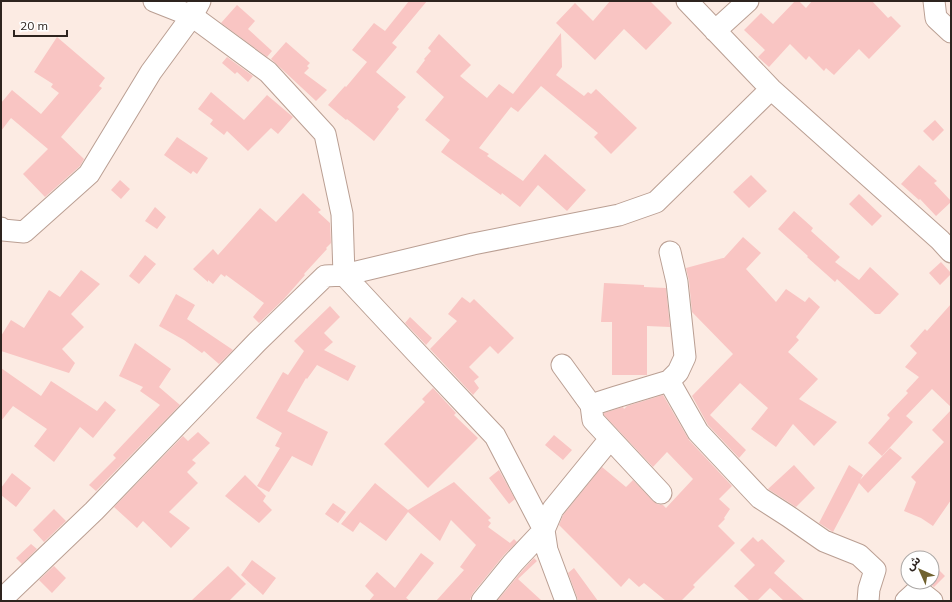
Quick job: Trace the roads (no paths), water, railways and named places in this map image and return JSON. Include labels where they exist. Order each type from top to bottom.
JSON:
[{"type":"street","points":[[154,1],[196,8],[268,72],[325,134],[342,214],[344,275],[495,436],[544,530],[547,550],[566,601]]},
{"type":"street","points":[[687,1],[771,89],[947,240]]},
{"type":"street","points":[[716,31],[748,1]]},
{"type":"street","points":[[935,2],[936,18],[951,32]]},
{"type":"street","points":[[1,228],[3,230],[24,232],[89,174],[151,72],[196,8]]},
{"type":"street","points":[[1,600],[94,511],[257,342],[325,276],[344,275],[473,244],[619,215],[656,202],[771,89]]},
{"type":"street","points":[[591,405],[616,396],[669,381],[678,372],[685,357],[677,282],[670,252]]},
{"type":"street","points":[[562,365],[591,405],[593,420],[661,493]]},
{"type":"street","points":[[669,381],[698,432],[760,498],[824,541],[859,555],[875,570],[869,589],[868,601]]},
{"type":"street","points":[[482,601],[513,562],[544,530],[553,509],[610,439]]},
{"type":"street","points":[[906,601],[918,590],[932,601]]}]
